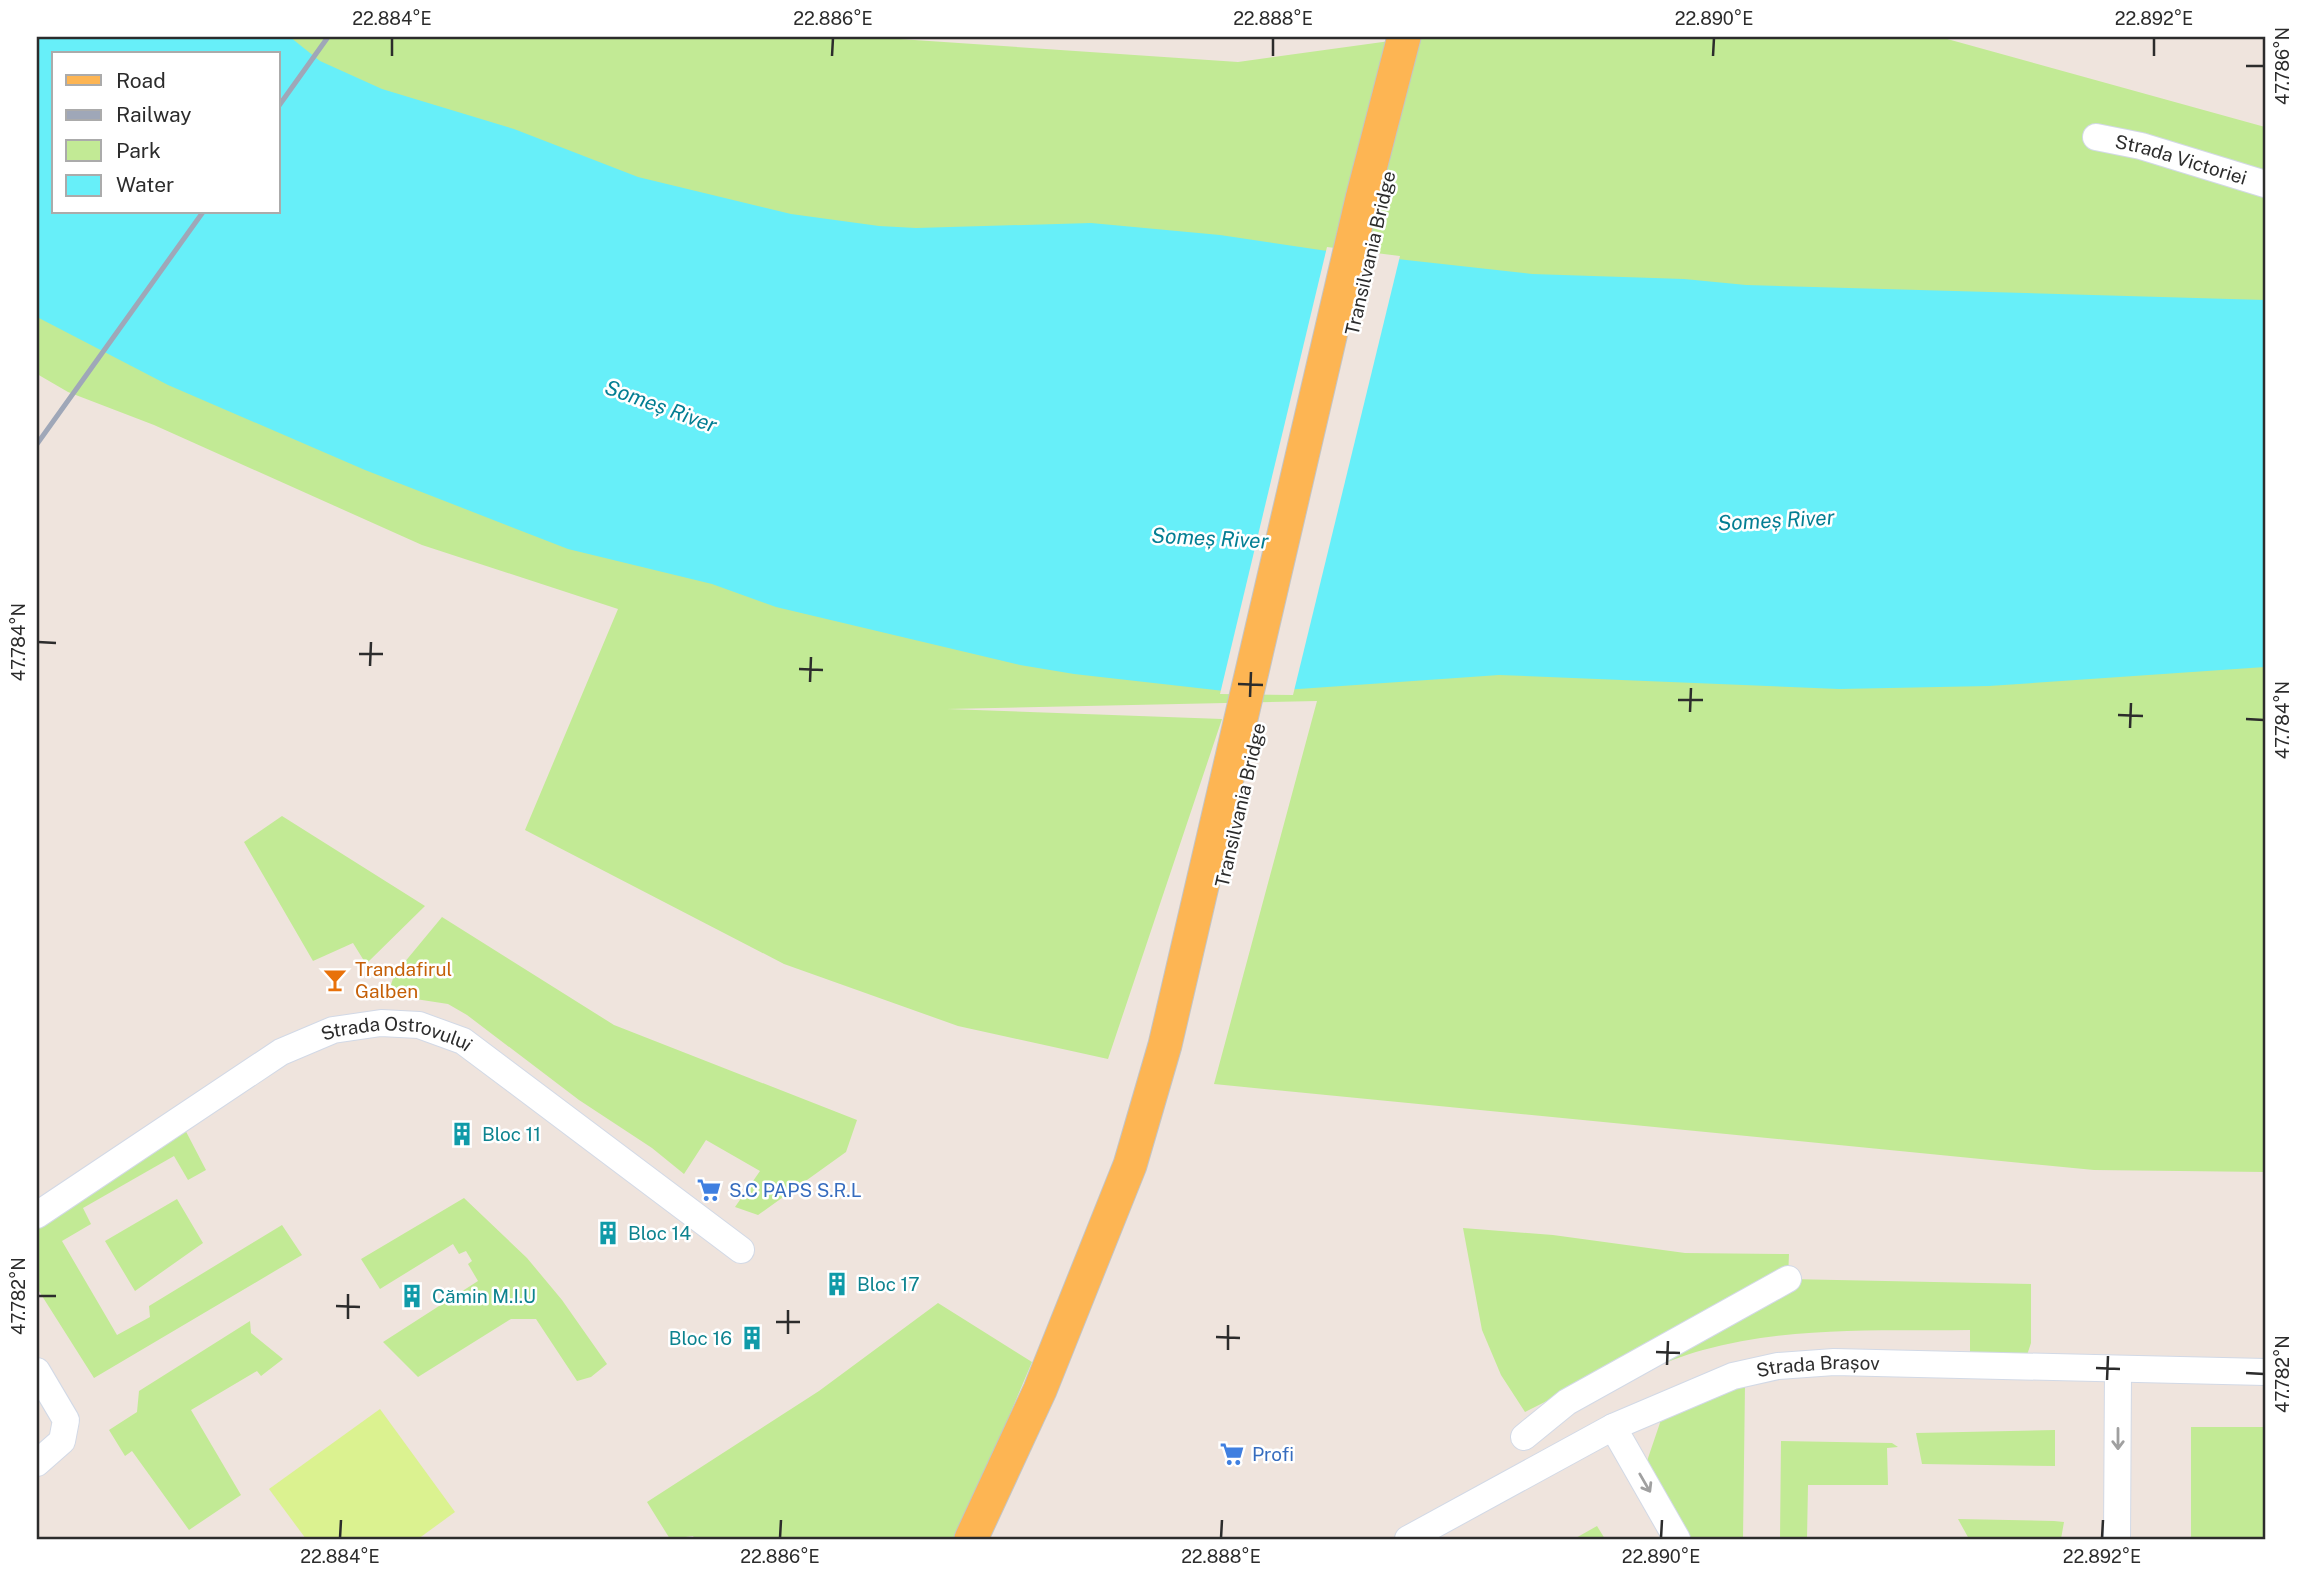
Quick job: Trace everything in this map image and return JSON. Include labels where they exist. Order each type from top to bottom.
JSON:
[{"type":"main road","name":"Transilvania Bridge","points":[[1049,1394],[1130,1165],[1165,1045],[1362,199],[1404,37]]},
{"type":"main road","name":"Transilvania Bridge","points":[[1049,1394],[1151,1168],[1185,1050],[1249,762],[1422,37]]},
{"type":"main road","points":[[971,1539],[1049,1394]]},
{"type":"main road","points":[[995,1539],[1049,1394]]},
{"type":"street","name":"Strada Victoriei","points":[[2096,137],[2141,146],[2265,184]]},
{"type":"street","name":"Strada Ostrovului","points":[[37,1215],[281,1052],[333,1030],[381,1023],[419,1025],[463,1041],[741,1250]]},
{"type":"street","points":[[1524,1437],[1567,1402],[1788,1279]]},
{"type":"street","name":"Strada Brașov","points":[[1408,1539],[1613,1427],[1733,1376],[1778,1366],[1834,1362],[2265,1372]]},
{"type":"street","points":[[2117,1539],[2118,1370]]},
{"type":"street","points":[[37,1371],[66,1420],[62,1441],[37,1463]]},
{"type":"street","points":[[1613,1427],[1677,1539]]},
{"type":"green space","points":[[37,37],[870,37],[1238,62],[1419,37],[1940,37],[2265,127],[2265,1172],[2094,1170],[1214,1084],[1317,701],[947,709],[1222,719],[1108,1059],[958,1026],[784,964],[525,830],[618,609],[422,545],[154,425],[68,392],[37,374]]},
{"type":"green space","points":[[282,816],[425,906],[366,964],[353,943],[313,961],[244,842]]},
{"type":"green space","points":[[442,917],[614,1025],[857,1120],[846,1152],[758,1215],[735,1207],[760,1171],[706,1140],[684,1174],[652,1148],[579,1100],[467,1015],[448,1004],[409,998],[391,985],[394,975]]},
{"type":"green space","points":[[180,1120],[206,1170],[188,1180],[174,1156],[83,1208],[91,1224],[62,1241],[117,1335],[150,1317],[149,1306],[282,1225],[302,1255],[94,1378],[37,1288],[37,1215]]},
{"type":"green space","points":[[464,1198],[527,1258],[562,1300],[607,1364],[591,1377],[577,1381],[536,1319],[511,1319],[418,1377],[383,1342],[478,1281],[468,1264],[472,1261],[466,1251],[459,1254],[453,1244],[380,1289],[361,1259]]},
{"type":"green space","points":[[177,1199],[203,1243],[135,1291],[105,1241]]},
{"type":"green space","points":[[1463,1228],[1553,1235],[1685,1253],[1789,1254],[1788,1279],[2031,1284],[2031,1343],[2027,1355],[1970,1353],[1970,1330],[1835,1331],[1768,1337],[1703,1350],[1647,1370],[1630,1359],[1525,1412],[1501,1375],[1482,1330]]},
{"type":"green space","points":[[938,1303],[1032,1362],[957,1539],[695,1539],[693,1536],[670,1539],[647,1502],[819,1391]]},
{"type":"green space","points":[[250,1321],[251,1333],[283,1359],[261,1376],[257,1371],[191,1410],[241,1495],[189,1530],[132,1451],[125,1456],[109,1430],[137,1412],[139,1391]]},
{"type":"green space","points":[[1745,1385],[1743,1539],[1687,1539],[1646,1464],[1663,1414]]},
{"type":"green space","points":[[380,1409],[455,1512],[418,1539],[306,1539],[269,1489]]},
{"type":"green space","points":[[2191,1427],[2265,1427],[2265,1539],[2191,1539]]},
{"type":"green space","points":[[2055,1430],[2055,1466],[1922,1464],[1916,1433]]},
{"type":"green space","points":[[1781,1441],[1892,1443],[1898,1447],[1887,1448],[1888,1485],[1808,1485],[1807,1539],[1780,1539]]},
{"type":"green space","points":[[1958,1519],[2064,1522],[2061,1539],[1969,1539]]},
{"type":"green space","points":[[1597,1526],[1605,1539],[1574,1539]]},
{"type":"water","name":"Someș River","points":[[37,37],[290,37],[320,61],[382,89],[514,129],[638,177],[791,214],[879,226],[916,228],[1091,223],[1220,235],[1334,252],[1532,274],[1684,279],[1746,285],[2265,300],[2265,667],[1989,686],[1839,689],[1499,675],[1242,693],[1074,674],[1020,665],[776,607],[712,584],[568,549],[365,470],[168,385],[37,317]]},
{"type":"pier","points":[[1327,247],[1400,256],[1293,695],[1220,694]]},
{"type":"railway","points":[[280,104],[328,37]]},
{"type":"railway","points":[[37,444],[202,214]]},
{"type":"place","name":"Trandafirul Galben","points":[[335,980]]},
{"type":"place","name":"Bloc 11","points":[[462,1134]]},
{"type":"place","name":"S.C PAPS S.R.L","points":[[709,1190]]},
{"type":"place","name":"Bloc 14","points":[[608,1233]]},
{"type":"place","name":"Bloc 17","points":[[837,1284]]},
{"type":"place","name":"Cămin M.I.U","points":[[412,1296]]},
{"type":"place","name":"Bloc 16","points":[[752,1338]]},
{"type":"place","name":"Profi","points":[[1232,1454]]}]
